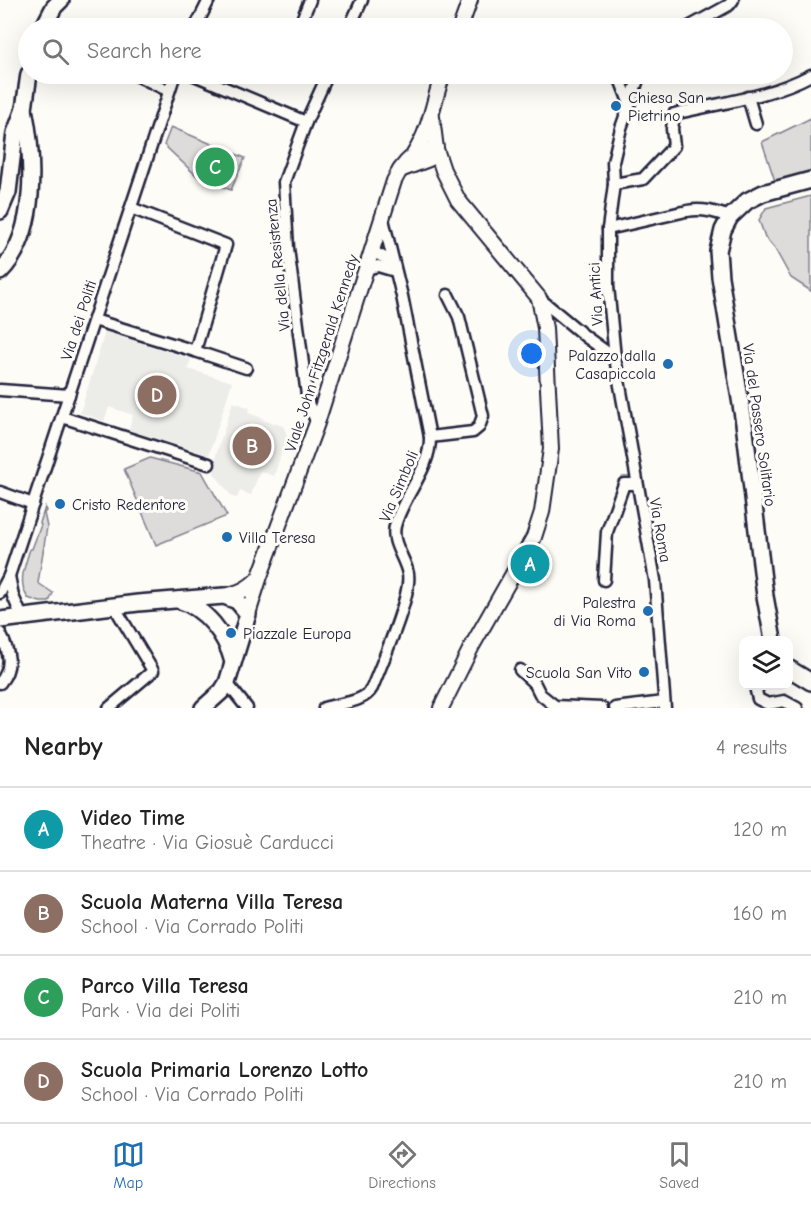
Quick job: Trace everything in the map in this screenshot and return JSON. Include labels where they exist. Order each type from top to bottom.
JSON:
[{"type":"main road","points":[[48,18],[60,0]]},
{"type":"main road","points":[[0,211],[8,192],[15,133],[24,109],[28,84]]},
{"type":"main road","points":[[0,272],[10,262],[21,243],[28,212],[28,131],[24,109]]},
{"type":"main road","points":[[730,218],[747,201],[763,193],[811,180]]},
{"type":"main road","name":"Via del Passero Solitario","points":[[730,218],[719,240],[718,264],[744,423],[771,636]]},
{"type":"main road","points":[[0,620],[174,599],[224,596],[237,601],[247,619],[227,683],[222,691],[203,708]]},
{"type":"main road","points":[[174,599],[196,609],[216,628],[225,640],[233,662]]},
{"type":"main road","points":[[216,628],[233,629],[247,619]]},
{"type":"main road","points":[[793,671],[811,682]]},
{"type":"street","points":[[200,18],[209,0]]},
{"type":"street","points":[[303,18],[310,0]]},
{"type":"street","points":[[354,18],[362,0]]},
{"type":"street","points":[[464,18],[470,0]]},
{"type":"street","points":[[705,18],[729,5],[733,0]]},
{"type":"street","points":[[793,84],[811,75]]},
{"type":"street","points":[[155,84],[169,91]]},
{"type":"street","name":"Via dei Politi","points":[[0,593],[9,576],[171,84]]},
{"type":"street","points":[[216,84],[306,122]]},
{"type":"street","name":"Via della Resistenza","points":[[317,423],[308,403],[284,213],[284,182],[306,122],[323,84]]},
{"type":"street","points":[[440,84],[432,117],[436,149],[443,170],[458,200],[538,298],[615,358]]},
{"type":"street","points":[[622,84],[629,102]]},
{"type":"street","name":"Via Antici","points":[[615,358],[608,286],[608,228],[614,184],[613,162],[636,84]]},
{"type":"street","points":[[614,184],[643,179],[674,146],[672,129],[674,114],[792,84]]},
{"type":"street","points":[[751,96],[756,124]]},
{"type":"street","name":"Viale John Fitzgerald Kennedy","points":[[247,619],[260,576],[317,423],[372,251],[382,239],[382,217],[399,170],[414,154],[424,138],[432,117]]},
{"type":"street","points":[[414,154],[436,149]]},
{"type":"street","points":[[399,170],[429,159],[436,149]]},
{"type":"street","points":[[131,208],[226,245],[195,351]]},
{"type":"street","points":[[608,228],[697,210],[716,212],[730,218]]},
{"type":"street","name":"Via Simboli","points":[[324,708],[362,697],[372,688],[406,596],[409,575],[397,546],[394,528],[428,457],[430,437],[395,271],[382,239]]},
{"type":"street","points":[[372,251],[385,258],[395,271]]},
{"type":"street","points":[[366,269],[378,266],[395,271]]},
{"type":"street","points":[[430,437],[473,432],[479,427],[483,416],[459,317],[448,295]]},
{"type":"street","points":[[441,708],[472,646],[530,547],[542,512],[551,449],[545,328],[538,298]]},
{"type":"street","points":[[94,320],[246,368]]},
{"type":"street","name":"Via Roma","points":[[615,358],[655,580],[664,705]]},
{"type":"street","points":[[0,390],[69,395]]},
{"type":"street","points":[[62,417],[209,464]]},
{"type":"street","points":[[604,580],[607,532],[624,484],[637,484]]},
{"type":"street","points":[[0,492],[33,504]]},
{"type":"street","points":[[9,576],[13,596],[22,617]]},
{"type":"street","points":[[224,596],[240,593],[250,587],[260,576]]},
{"type":"street","points":[[109,708],[153,671],[114,606]]},
{"type":"street","points":[[0,633],[9,658],[7,674],[0,683]]},
{"type":"street","points":[[520,670],[535,684],[540,694],[555,706],[602,708]]},
{"type":"street","points":[[227,683],[247,708]]},
{"type":"street","points":[[757,690],[758,699],[768,704],[784,701],[797,708]]},
{"type":"street","points":[[615,708],[664,705]]},
{"type":"shaded area","points":[[811,118],[811,174],[777,187],[762,142]]},
{"type":"shaded area","points":[[171,127],[245,158],[231,190],[198,177],[164,145]]},
{"type":"shaded area","points":[[811,196],[811,291],[791,278],[775,249],[765,237],[759,220],[766,208]]},
{"type":"shaded area","points":[[105,332],[191,359],[188,369],[232,382],[209,455],[129,430],[133,415],[109,407],[104,421],[80,413]]},
{"type":"shaded area","points":[[233,402],[250,408],[248,413],[283,426],[287,435],[274,476],[260,471],[251,495],[240,491],[237,498],[232,497],[214,473],[216,455]]},
{"type":"shaded area","points":[[150,458],[202,472],[227,516],[156,545],[124,469]]},
{"type":"shaded area","points":[[45,507],[47,527],[38,583],[53,593],[49,602],[40,602],[28,598],[22,580]]},
{"type":"place","name":"Chiesa San Pietrino","points":[[616,106]]},
{"type":"place","name":"Parco Villa Teresa","points":[[215,167]]},
{"type":"place","name":"Palazzo dalla Casapiccola","points":[[668,364]]},
{"type":"place","name":"Scuola Primaria Lorenzo Lotto","points":[[157,395]]},
{"type":"place","name":"Scuola Materna Villa Teresa","points":[[252,446]]},
{"type":"place","name":"Cristo Redentore","points":[[60,504]]},
{"type":"place","name":"Villa Teresa","points":[[227,537]]},
{"type":"place","name":"Video Time","points":[[530,564]]},
{"type":"place","name":"Palestra di Via Roma","points":[[648,611]]},
{"type":"place","name":"Piazzale Europa","points":[[231,633]]},
{"type":"place","name":"Scuola San Vito","points":[[644,672]]}]
